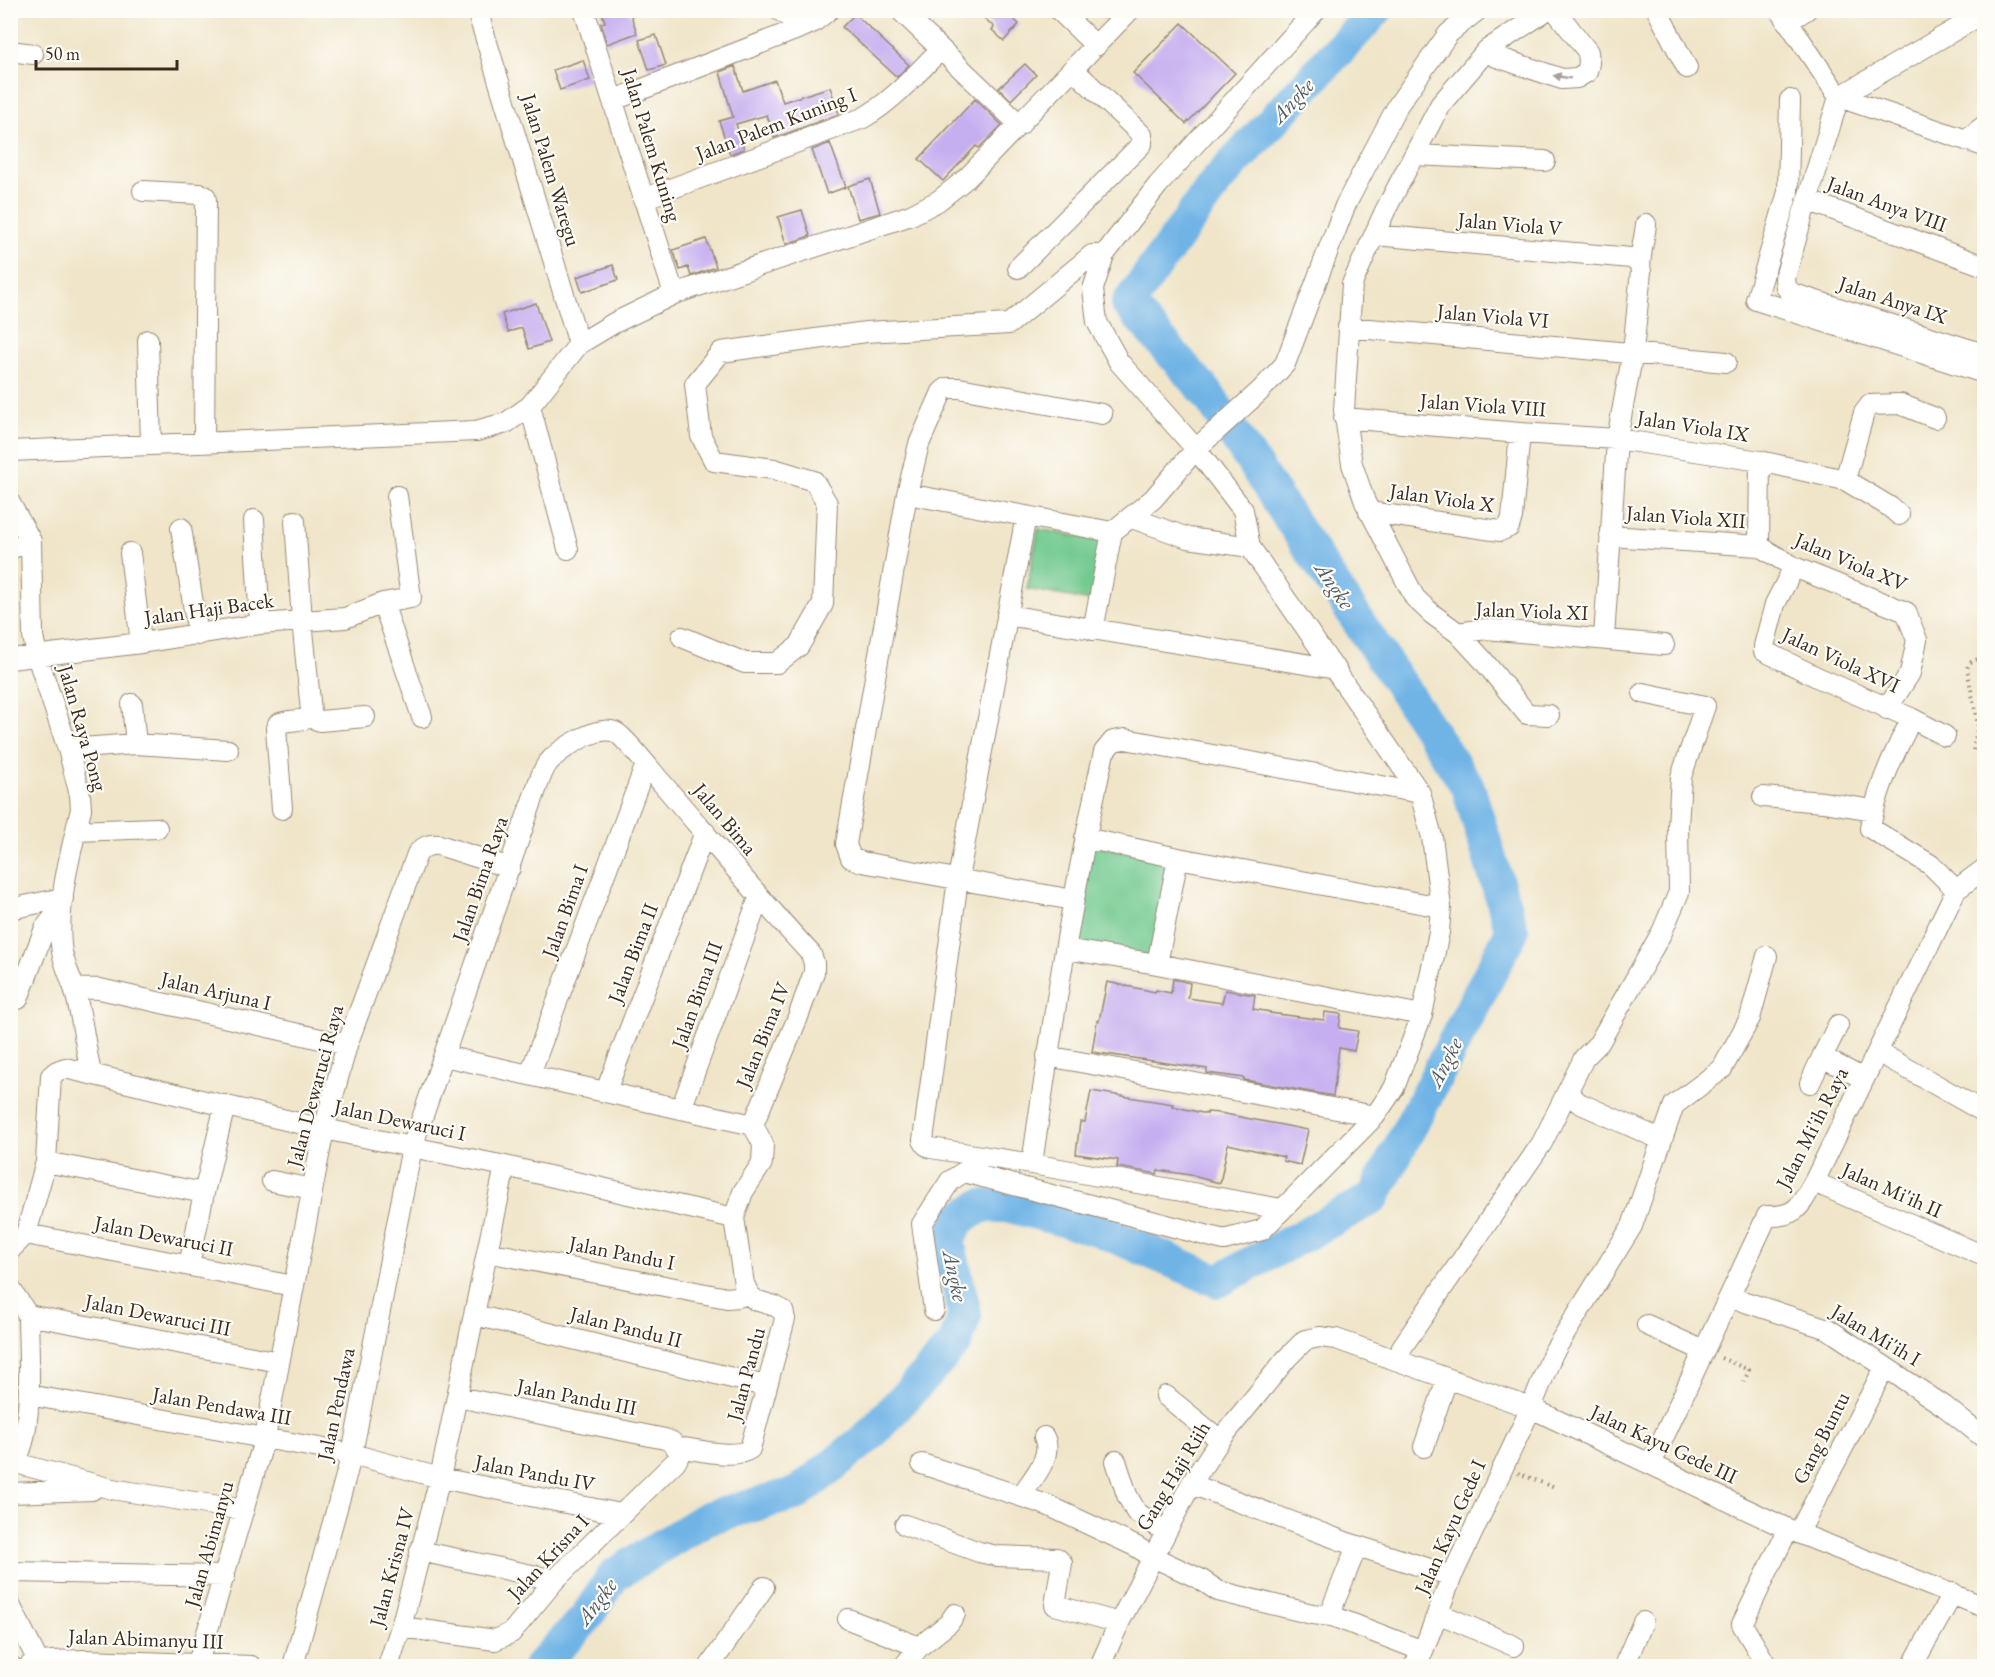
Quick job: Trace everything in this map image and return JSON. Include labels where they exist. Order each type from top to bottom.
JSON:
[{"type":"street","name":"Jalan Palem Waregu","points":[[477,10],[579,344]]},
{"type":"street","name":"Jalan Palem Kuning","points":[[584,10],[674,294]]},
{"type":"street","points":[[779,10],[803,27]]},
{"type":"street","points":[[614,100],[803,27],[814,22],[829,10]]},
{"type":"street","points":[[900,10],[1020,125]]},
{"type":"street","points":[[1059,10],[1096,46]]},
{"type":"street","points":[[10,451],[476,431],[506,423],[530,406],[579,344],[614,323],[674,294],[911,215],[938,201],[967,178],[1130,10]]},
{"type":"street","points":[[934,1310],[921,1224],[950,1181],[964,1172],[1224,1240],[1263,1230],[1281,1209],[1375,1116],[1394,1088],[1422,1015],[1439,932],[1441,907],[1432,837],[1420,793],[1250,547],[1243,510],[1199,445],[1119,362],[1097,322],[1094,289],[1104,255],[1158,185],[1316,10]]},
{"type":"street","points":[[1093,630],[1112,532],[1153,499],[1199,445],[1260,391],[1285,364],[1346,206],[1398,105],[1448,34],[1478,10]]},
{"type":"street","points":[[1546,10],[1487,50],[1440,105],[1415,155],[1352,284],[1344,418],[1352,464],[1369,512],[1415,597],[1432,614],[1458,633],[1527,714],[1549,715]]},
{"type":"street","points":[[1487,50],[1494,56],[1562,79],[1577,78],[1587,72],[1588,52],[1555,10]]},
{"type":"street","points":[[1657,10],[1687,68]]},
{"type":"street","points":[[1806,10],[1783,16],[1839,97],[1984,147]]},
{"type":"street","points":[[1807,200],[1839,97],[1984,13]]},
{"type":"street","name":"Jalan Palem Kuning I","points":[[643,199],[863,118],[879,109],[896,94],[940,50]]},
{"type":"street","points":[[10,51],[33,54]]},
{"type":"street","points":[[1018,268],[1142,144],[1142,135],[1074,70]]},
{"type":"street","points":[[1790,100],[1788,192],[1756,300],[1984,373]]},
{"type":"street","points":[[1965,140],[1984,126]]},
{"type":"street","points":[[1415,155],[1545,161]]},
{"type":"street","points":[[142,191],[200,194],[205,196],[206,200],[204,442]]},
{"type":"street","name":"Jalan Anya VIII","points":[[1807,200],[1984,266]]},
{"type":"street","name":"Jalan Anya IX","points":[[1807,200],[1785,279],[1788,290],[1984,354]]},
{"type":"street","points":[[1604,638],[1617,439],[1634,352],[1641,271],[1638,263],[1643,253],[1646,224]]},
{"type":"street","name":"Jalan Viola V","points":[[1375,236],[1631,258],[1638,263]]},
{"type":"street","points":[[682,637],[745,663],[777,663],[799,646],[823,604],[827,503],[814,481],[774,469],[714,461],[701,436],[695,384],[721,352],[866,332],[1009,324],[1092,255],[1104,255]]},
{"type":"street","name":"Jalan Viola VI","points":[[1348,327],[1726,362]]},
{"type":"street","points":[[148,340],[151,444]]},
{"type":"street","points":[[1073,900],[862,862],[851,858],[846,844],[907,494],[919,444],[942,392],[947,388],[959,388],[1101,414]]},
{"type":"street","points":[[1845,480],[1864,413],[1870,405],[1900,404],[1935,418]]},
{"type":"street","points":[[530,406],[568,549]]},
{"type":"street","name":"Jalan Viola VIII","points":[[1344,418],[1617,439]]},
{"type":"street","name":"Jalan Viola X","points":[[1369,512],[1500,531],[1509,527],[1512,517],[1520,433]]},
{"type":"street","name":"Jalan Viola IX","points":[[1617,439],[1760,461],[1845,480],[1890,507],[1899,515]]},
{"type":"street","points":[[1759,546],[1760,461]]},
{"type":"street","points":[[907,494],[1112,532]]},
{"type":"street","name":"Jalan Haji Bacek","points":[[10,659],[141,643],[260,624],[345,618],[383,603],[411,598],[397,496]]},
{"type":"street","name":"Jalan Raya Pong","points":[[10,503],[31,541],[33,636],[69,749],[80,795],[81,809],[62,903],[61,947],[67,972],[74,988],[91,1073]]},
{"type":"street","points":[[1026,516],[958,879],[923,1140],[931,1148],[1281,1209]]},
{"type":"street","points":[[1132,518],[1188,538],[1250,547]]},
{"type":"street","points":[[254,520],[260,624]]},
{"type":"street","points":[[295,521],[310,717]]},
{"type":"street","points":[[181,528],[198,635]]},
{"type":"street","name":"Jalan Viola XII","points":[[1610,536],[1759,546]]},
{"type":"street","points":[[10,549],[31,541]]},
{"type":"street","name":"Jalan Viola XV","points":[[1759,546],[1794,567],[1905,612],[1917,640],[1910,673],[1887,709]]},
{"type":"street","points":[[130,553],[141,643]]},
{"type":"street","name":"Jalan Viola XVI","points":[[1794,567],[1775,604],[1764,651],[1945,736]]},
{"type":"street","points":[[383,603],[422,717]]},
{"type":"street","points":[[1007,615],[1336,669]]},
{"type":"street","name":"Jalan Viola XI","points":[[1458,633],[1486,629],[1664,645]]},
{"type":"street","points":[[1399,1361],[1402,1347],[1542,1143],[1584,1058],[1599,1043],[1662,932],[1679,892],[1678,827],[1682,777],[1705,706],[1643,693]]},
{"type":"street","points":[[132,704],[135,744]]},
{"type":"street","points":[[282,809],[276,728],[278,724],[310,717],[320,721],[365,717]]},
{"type":"street","name":"Jalan Bima","points":[[586,736],[602,730],[615,732],[646,764],[759,898],[811,954],[814,963]]},
{"type":"street","points":[[1906,730],[1890,762],[1873,810],[1870,830],[1931,865],[1956,890],[1984,869]]},
{"type":"street","name":"Jalan Bima Raya","points":[[412,1147],[546,765],[560,751],[586,736]]},
{"type":"street","points":[[1032,1164],[1073,900],[1104,752],[1113,741],[1125,739],[1420,793]]},
{"type":"street","points":[[69,749],[135,744],[228,750]]},
{"type":"street","name":"Jalan Bima I","points":[[530,1074],[646,764]]},
{"type":"street","points":[[1763,797],[1823,802],[1873,810]]},
{"type":"street","points":[[76,831],[158,828]]},
{"type":"street","name":"Jalan Bima II","points":[[606,1091],[705,832]]},
{"type":"street","points":[[1085,838],[1178,858],[1441,907]]},
{"type":"street","name":"Jalan Dewaruci Raya","points":[[265,1437],[324,1129],[347,1046],[417,854],[423,847],[431,844],[439,845],[510,868]]},
{"type":"street","points":[[1157,964],[1178,858]]},
{"type":"street","name":"Jalan Mi'ih Raya","points":[[1651,1464],[1767,1216],[1783,1216],[1799,1208],[1814,1182],[1956,890]]},
{"type":"street","name":"Jalan Bima III","points":[[681,1109],[759,898]]},
{"type":"street","points":[[10,909],[62,903]]},
{"type":"street","points":[[18,999],[42,935],[62,903]]},
{"type":"street","points":[[1065,949],[1157,964],[1422,1015]]},
{"type":"street","name":"Jalan Kayu Gede I","points":[[1421,1661],[1452,1576],[1531,1408],[1553,1353],[1632,1226],[1674,1105],[1722,1070],[1750,1018],[1767,956]]},
{"type":"street","name":"Jalan Bima IV","points":[[753,1125],[798,1017],[814,972],[814,963]]},
{"type":"street","name":"Jalan Arjuna I","points":[[74,988],[100,989],[347,1046]]},
{"type":"street","points":[[1810,1083],[1838,1025]]},
{"type":"street","points":[[1878,1052],[1984,1112]]},
{"type":"street","points":[[444,1056],[753,1125]]},
{"type":"street","points":[[1047,1056],[1375,1116]]},
{"type":"street","points":[[1822,1057],[1864,1079]]},
{"type":"street","name":"Jalan Dewaruci I","points":[[46,1162],[51,1076],[65,1068],[324,1129],[505,1166],[734,1218]]},
{"type":"street","points":[[1568,1092],[1579,1103],[1662,1140]]},
{"type":"street","points":[[189,1265],[225,1105]]},
{"type":"street","name":"Jalan Pandu","points":[[678,1450],[734,1454],[744,1453],[750,1449],[754,1440],[765,1386],[785,1319],[783,1311],[755,1300],[748,1294],[744,1284],[734,1218],[743,1192],[762,1163],[763,1144],[753,1125]]},
{"type":"street","name":"Jalan Pendawa","points":[[293,1666],[352,1454],[412,1147]]},
{"type":"street","points":[[10,1250],[26,1234],[46,1162],[204,1192]]},
{"type":"street","points":[[440,1478],[505,1166]]},
{"type":"street","points":[[272,1181],[312,1189]]},
{"type":"street","name":"Jalan Mi'ih II","points":[[1814,1182],[1984,1256]]},
{"type":"street","name":"Jalan Dewaruci II","points":[[26,1234],[293,1286]]},
{"type":"street","name":"Jalan Pandu I","points":[[487,1252],[727,1298],[738,1298],[748,1294]]},
{"type":"street","name":"Jalan Mi'ih I","points":[[1730,1297],[1828,1329],[1944,1406],[1984,1438]]},
{"type":"street","points":[[17,1301],[29,1395],[29,1413],[22,1443],[13,1464],[112,1489],[244,1510]]},
{"type":"street","name":"Jalan Dewaruci III","points":[[17,1301],[279,1362]]},
{"type":"street","name":"Jalan Pandu II","points":[[475,1315],[765,1386]]},
{"type":"street","points":[[1647,1324],[1704,1351]]},
{"type":"street","name":"Jalan Kayu Gede III","points":[[1320,1337],[1336,1339],[1531,1408],[1794,1530],[1984,1607]]},
{"type":"street","name":"Gang Haji Riih","points":[[1100,1666],[1119,1623],[1191,1484],[1220,1440],[1287,1358],[1305,1340],[1320,1337]]},
{"type":"street","name":"Gang Buntu","points":[[1761,1666],[1764,1661],[1742,1624],[1885,1367]]},
{"type":"street","points":[[1424,1447],[1447,1379]]},
{"type":"street","name":"Jalan Pendawa III","points":[[29,1395],[352,1454],[440,1478]]},
{"type":"street","points":[[1166,1396],[1220,1440]]},
{"type":"street","name":"Jalan Pandu III","points":[[458,1397],[665,1439],[672,1442],[678,1450]]},
{"type":"street","name":"Jalan Abimanyu","points":[[198,1664],[265,1437]]},
{"type":"street","points":[[1021,1496],[1045,1460],[1047,1444],[1044,1437]]},
{"type":"street","points":[[621,1514],[677,1460],[678,1450]]},
{"type":"street","points":[[1116,1461],[1127,1495],[1136,1512],[1166,1532]]},
{"type":"street","points":[[922,1464],[1047,1505],[1135,1546],[1218,1591],[1312,1614],[1332,1616],[1421,1661]]},
{"type":"street","name":"Jalan Pandu IV","points":[[440,1478],[621,1514]]},
{"type":"street","name":"Jalan Krisna IV","points":[[388,1666],[401,1627],[440,1478]]},
{"type":"street","points":[[1191,1484],[1357,1546],[1452,1576]]},
{"type":"street","points":[[10,1493],[112,1489]]},
{"type":"street","name":"Jalan Krisna I","points":[[401,1627],[495,1640],[511,1633],[555,1580],[621,1514]]},
{"type":"street","points":[[905,1525],[979,1552],[997,1556],[1057,1558],[1062,1563],[1055,1605],[1119,1623]]},
{"type":"street","points":[[1332,1616],[1334,1603],[1357,1546]]},
{"type":"street","points":[[420,1551],[555,1580]]},
{"type":"street","points":[[10,1572],[225,1576]]},
{"type":"street","points":[[710,1666],[764,1587]]},
{"type":"street","points":[[1912,1666],[1953,1593]]},
{"type":"street","points":[[10,1605],[34,1665]]},
{"type":"street","points":[[1438,1612],[1514,1646]]},
{"type":"street","points":[[904,1666],[919,1647],[949,1623],[955,1614]]},
{"type":"street","points":[[848,1619],[919,1647]]},
{"type":"street","points":[[1624,1666],[1643,1622]]},
{"type":"street","name":"Jalan Abimanyu III","points":[[34,1665],[86,1660],[251,1666]]},
{"type":"path","points":[[1973,750],[1978,725],[1967,669],[1968,664],[1973,660],[1984,658]]},
{"type":"path","points":[[1978,725],[1984,725]]},
{"type":"path","points":[[1704,1351],[1749,1370],[1744,1382]]},
{"type":"path","points":[[1504,1467],[1555,1488]]},
{"type":"green space","points":[[1038,529],[1103,541],[1091,601],[1027,589]]},
{"type":"green space","points":[[1090,844],[1172,862],[1153,957],[1074,944]]},
{"type":"building","points":[[601,10],[629,10],[637,33],[607,44],[601,23],[605,22]]},
{"type":"building","points":[[976,10],[1004,10],[1019,24],[1004,41],[992,30],[994,27]]},
{"type":"building","points":[[855,14],[909,65],[897,77],[842,27]]},
{"type":"building","points":[[1182,23],[1235,73],[1186,124],[1133,73]]},
{"type":"building","points":[[656,35],[666,65],[649,70],[639,40]]},
{"type":"building","points":[[583,60],[590,80],[560,90],[553,70]]},
{"type":"building","points":[[1025,64],[1036,75],[1011,100],[999,88]]},
{"type":"building","points":[[735,66],[743,91],[775,80],[783,102],[830,87],[839,114],[774,138],[767,115],[736,124],[744,149],[730,154],[719,121],[733,117],[720,72]]},
{"type":"building","points":[[975,99],[1002,125],[979,148],[976,146],[943,181],[919,159]]},
{"type":"building","points":[[830,143],[846,187],[827,194],[812,150]]},
{"type":"building","points":[[870,179],[880,213],[858,219],[848,186]]},
{"type":"building","points":[[802,210],[810,236],[786,244],[778,217]]},
{"type":"building","points":[[706,239],[716,267],[691,276],[688,267],[680,270],[673,250]]},
{"type":"building","points":[[613,265],[618,280],[582,292],[577,277]]},
{"type":"building","points":[[536,303],[549,342],[529,349],[522,328],[508,332],[502,314]]},
{"type":"building","points":[[1173,979],[1190,983],[1188,998],[1222,1003],[1225,990],[1255,995],[1253,1009],[1270,1013],[1324,1020],[1325,1012],[1341,1014],[1339,1028],[1358,1031],[1354,1051],[1339,1048],[1333,1096],[1207,1073],[1207,1069],[1092,1052],[1107,982],[1171,993]]},
{"type":"building","points":[[1091,1091],[1173,1104],[1172,1106],[1207,1114],[1207,1112],[1220,1113],[1308,1130],[1300,1165],[1283,1161],[1284,1157],[1228,1144],[1220,1183],[1196,1176],[1158,1170],[1157,1174],[1117,1167],[1118,1160],[1076,1154],[1080,1122],[1085,1122]]},
{"type":"waterway","name":"Angke","points":[[540,1666],[585,1619],[614,1575],[707,1518],[798,1493],[869,1436],[955,1343],[965,1315],[948,1241],[959,1219],[981,1206],[1010,1206],[1097,1229],[1218,1281],[1373,1198],[1512,931],[1468,787],[1206,392],[1128,304],[1217,181],[1376,10]]}]
